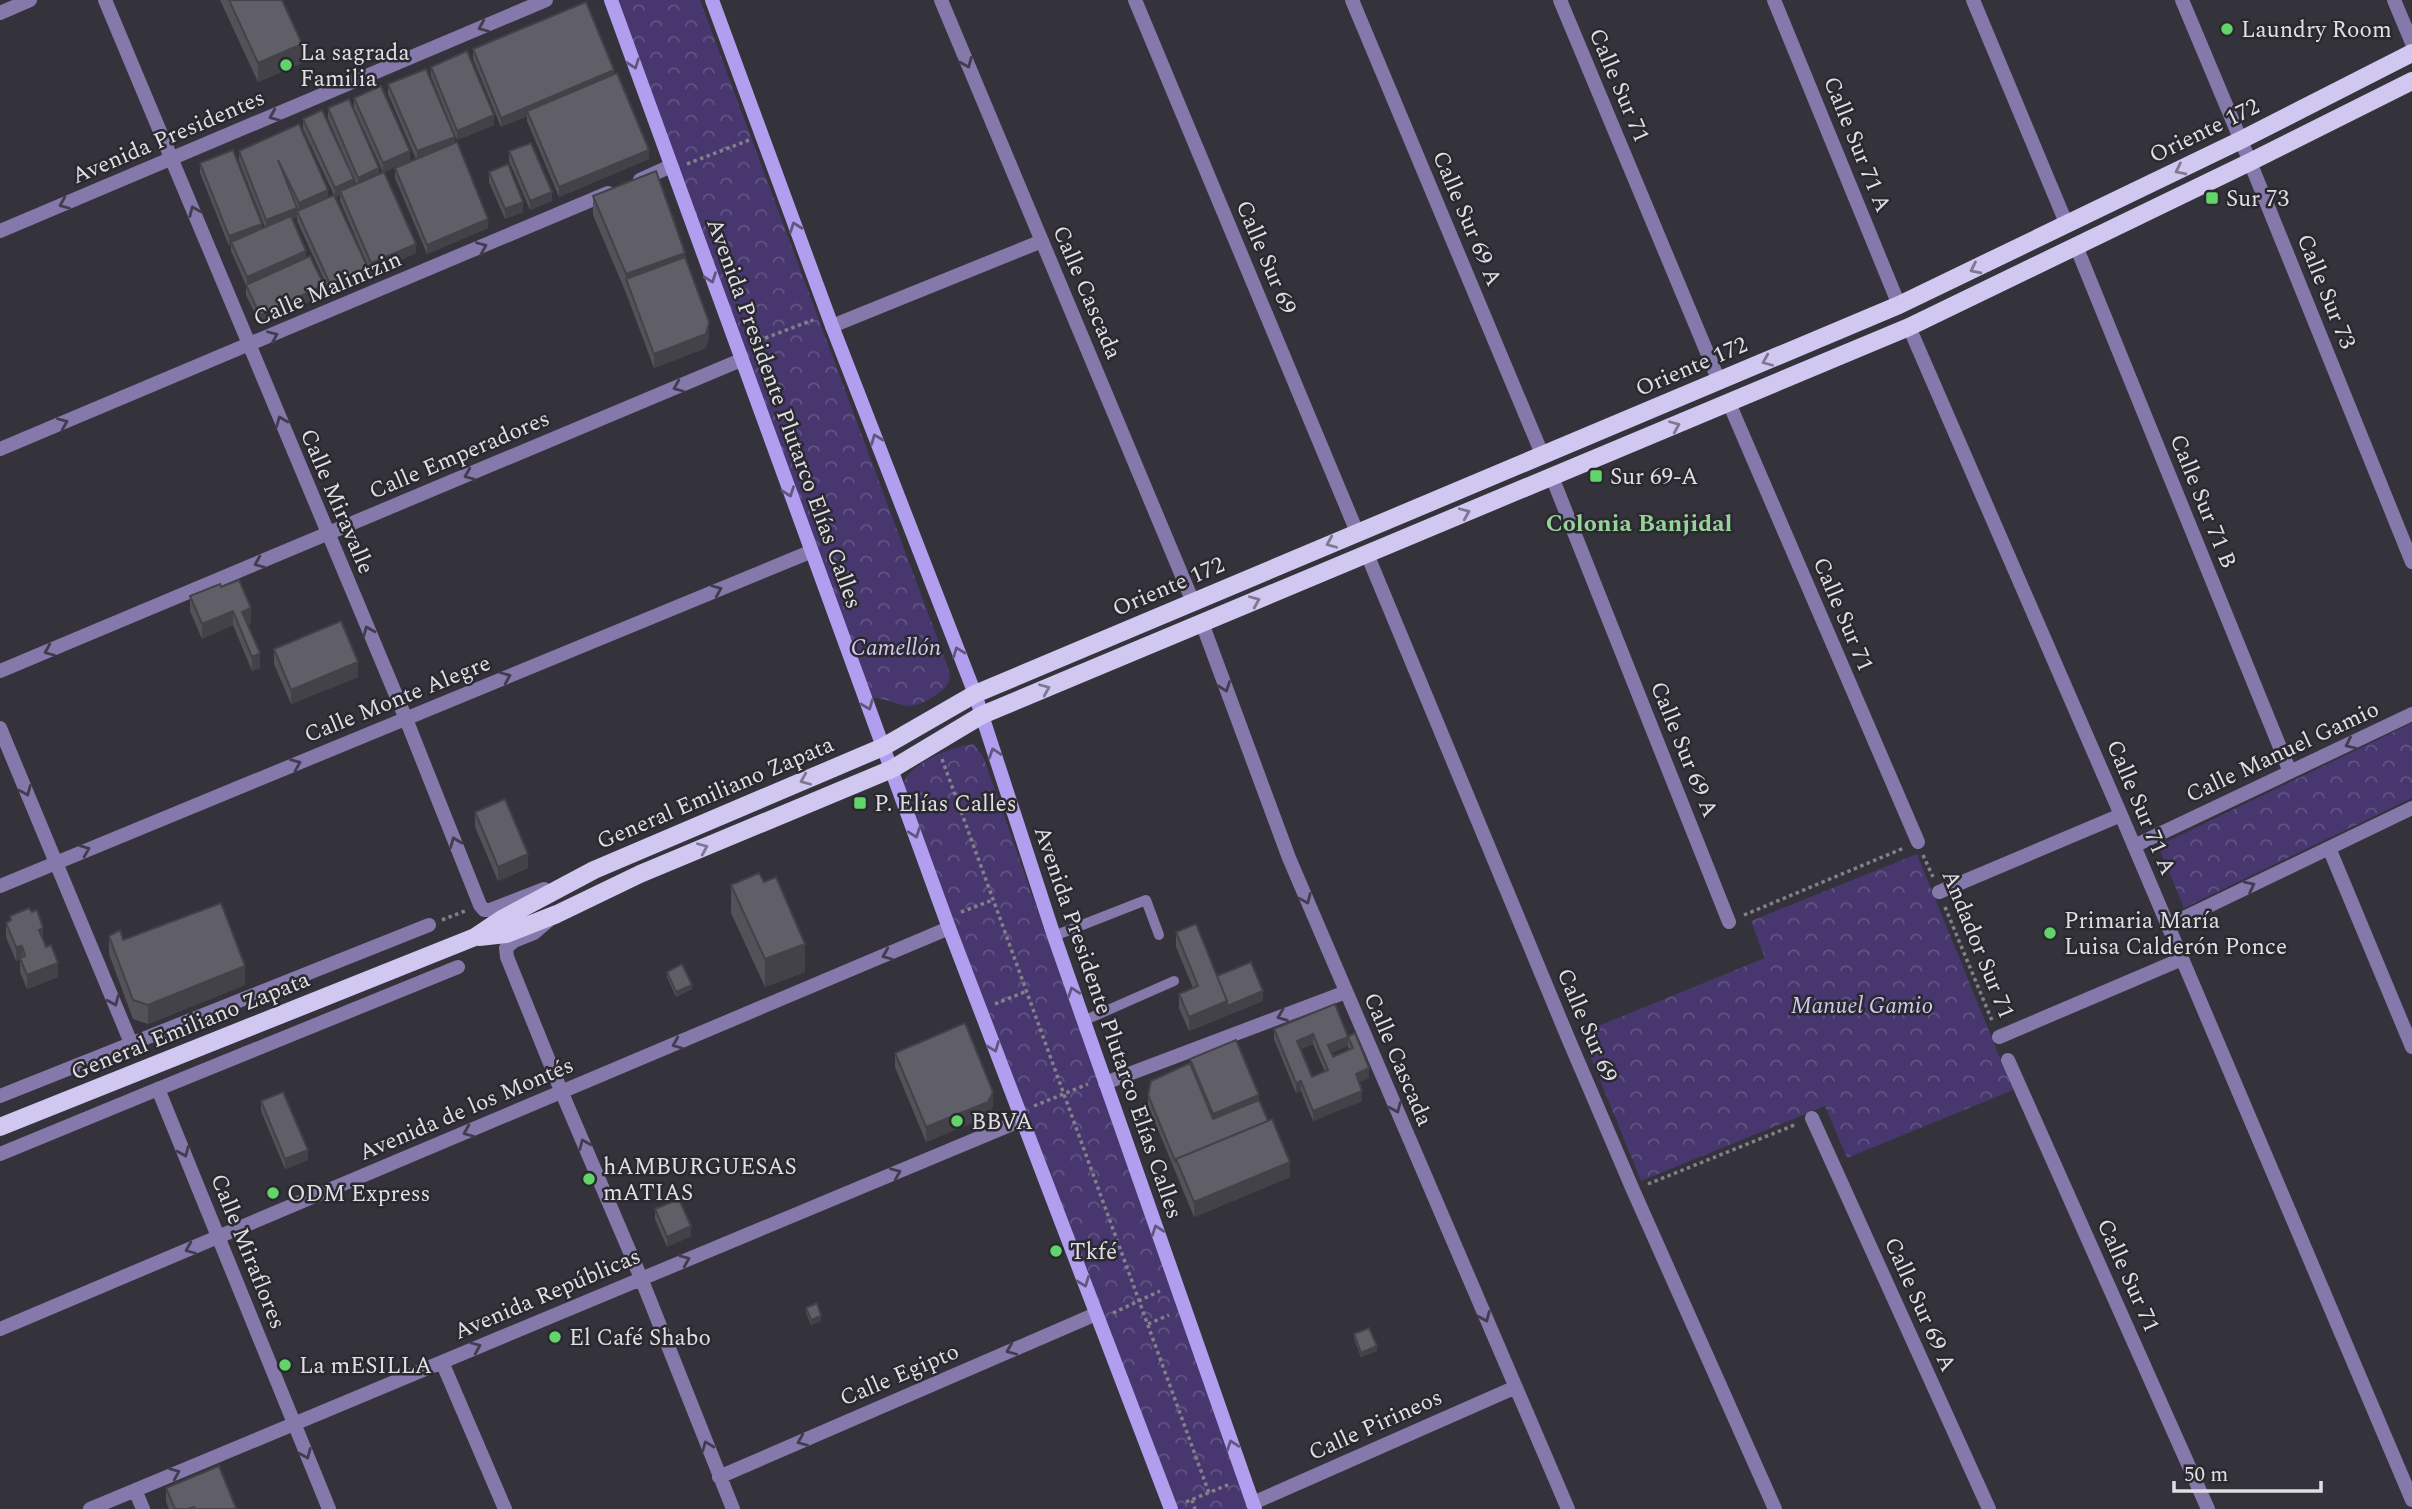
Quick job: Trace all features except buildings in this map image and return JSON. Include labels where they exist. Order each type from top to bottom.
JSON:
[{"type":"main road","name":"Avenida Presidente Plutarco Elías Calles","points":[[611,0],[810,552],[980,1010],[1171,1508]]},
{"type":"main road","name":"Avenida Presidente Plutarco Elías Calles","points":[[712,0],[830,320],[975,694],[1083,1021],[1254,1506]]},
{"type":"main road","name":"Oriente 172","points":[[975,694],[1899,305],[2241,140],[2412,53]]},
{"type":"main road","name":"Oriente 172","points":[[982,715],[1909,327],[2412,81]]},
{"type":"main road","name":"General Emiliano Zapata","points":[[0,1127],[475,937],[502,919],[594,870],[884,747],[975,694]]},
{"type":"main road","name":"General Emiliano Zapata","points":[[475,937],[506,934],[557,914],[640,874],[892,769],[982,715]]},
{"type":"street","points":[[0,13],[30,0]]},
{"type":"street","name":"Calle Miravalle","points":[[104,0],[406,719],[480,905]]},
{"type":"street","name":"Avenida Presidentes","points":[[0,231],[546,0]]},
{"type":"street","name":"Calle Cascada","points":[[941,0],[1193,601]]},
{"type":"street","name":"Calle Sur 69","points":[[1136,0],[1357,532]]},
{"type":"street","name":"Calle Sur 69 A","points":[[1352,0],[1542,454]]},
{"type":"street","name":"Calle Sur 71","points":[[1560,0],[1719,381]]},
{"type":"street","name":"Calle Sur 71 A","points":[[1774,0],[1899,305]]},
{"type":"street","points":[[1973,0],[2067,225]]},
{"type":"street","name":"Calle Sur 73","points":[[2182,0],[2412,562]]},
{"type":"street","points":[[2393,0],[2412,43]]},
{"type":"street","name":"Calle Malintzin","points":[[0,449],[672,168]]},
{"type":"street","points":[[830,320],[1042,241]]},
{"type":"street","name":"Calle Sur 71 B","points":[[2076,246],[2290,772]]},
{"type":"street","name":"Calle Sur 71 A","points":[[1909,327],[2121,815],[2412,1500]]},
{"type":"street","name":"Calle Emperadores","points":[[0,671],[327,534],[739,354]]},
{"type":"street","name":"Calle Sur 71","points":[[1729,403],[1918,842]]},
{"type":"street","name":"Calle Sur 69 A","points":[[1552,477],[1729,922]]},
{"type":"street","name":"Calle Monte Alegre","points":[[0,886],[810,552]]},
{"type":"street","name":"Calle Sur 69","points":[[1367,554],[1633,1190],[1775,1509]]},
{"type":"street","name":"Calle Cascada","points":[[1202,622],[1289,858],[1567,1509]]},
{"type":"street","name":"Calle Manuel Gamio","points":[[2134,846],[2412,714]]},
{"type":"street","points":[[0,728],[131,1043]]},
{"type":"street","points":[[2167,926],[2412,808]]},
{"type":"street","points":[[1939,892],[2121,815]]},
{"type":"street","points":[[2329,848],[2412,1047]]},
{"type":"street","points":[[480,905],[484,910],[490,910],[594,870]]},
{"type":"street","points":[[557,914],[534,933],[506,948],[507,957],[641,1278],[733,1509]]},
{"type":"street","name":"Avenida de los Montés","points":[[0,1329],[562,1093],[948,923]]},
{"type":"street","points":[[0,1096],[429,925]]},
{"type":"street","points":[[1999,1037],[2182,958]]},
{"type":"street","points":[[0,1154],[458,967]]},
{"type":"street","points":[[1104,1081],[1346,992]]},
{"type":"street","name":"Calle Sur 71","points":[[2008,1059],[2208,1509]]},
{"type":"street","name":"Calle Miraflores","points":[[158,1089],[330,1509]]},
{"type":"street","name":"Avenida Repúblicas","points":[[90,1509],[1020,1116]]},
{"type":"street","name":"Calle Sur 69 A","points":[[1812,1118],[1989,1509]]},
{"type":"street","name":"Calle Egipto","points":[[719,1477],[1098,1317]]},
{"type":"street","points":[[442,1362],[505,1509]]},
{"type":"street","name":"Calle Pirineos","points":[[1254,1506],[1516,1387]]},
{"type":"street","points":[[135,1490],[143,1509]]},
{"type":"lane","points":[[1054,936],[1146,900],[1159,935]]},
{"type":"lane","points":[[1083,1021],[1174,981]]},
{"type":"path","points":[[672,168],[762,135]]},
{"type":"path","points":[[739,354],[830,320]]},
{"type":"path","points":[[942,757],[1209,1493]]},
{"type":"path","points":[[1729,922],[1918,842]]},
{"type":"path","name":"Andador Sur 71","points":[[1918,842],[1999,1037]]},
{"type":"path","points":[[948,923],[994,899]]},
{"type":"path","points":[[429,925],[480,905]]},
{"type":"path","points":[[980,1010],[1027,991]]},
{"type":"path","points":[[1020,1116],[1065,1092],[1104,1081]]},
{"type":"path","points":[[1633,1190],[1812,1118]]},
{"type":"path","points":[[1098,1317],[1175,1284]]},
{"type":"path","points":[[1148,1324],[1184,1308]]},
{"type":"path","points":[[1171,1508],[1244,1479]]},
{"type":"path","points":[[1192,1500],[1195,1509]]},
{"type":"green space","name":"Camellón","points":[[617,0],[700,0],[948,667],[950,678],[945,688],[920,704],[909,706],[875,698],[867,689]]},
{"type":"green space","points":[[2412,723],[2412,798],[2184,908],[2158,846]]},
{"type":"green space","points":[[973,744],[983,756],[1249,1509],[1178,1509],[902,785],[914,769],[932,757]]},
{"type":"green space","name":"Manuel Gamio","points":[[1917,854],[2013,1090],[1847,1158],[1825,1106],[1641,1181],[1581,1033],[1765,958],[1751,921]]},
{"type":"place","name":"Laundry Room","points":[[2227,29]]},
{"type":"place","name":"La sagrada Familia","points":[[286,65]]},
{"type":"place","name":"Sur 73","points":[[2212,198]]},
{"type":"place","name":"Sur 69-A","points":[[1596,476]]},
{"type":"place","name":"P. Elías Calles","points":[[860,803]]},
{"type":"place","name":"Primaria María Luisa Calderón Ponce","points":[[2050,933]]},
{"type":"place","name":"BBVA","points":[[957,1121]]},
{"type":"place","name":"hAMBURGUESAS mATIAS","points":[[589,1179]]},
{"type":"place","name":"ODM Express","points":[[273,1193]]},
{"type":"place","name":"Tkfé","points":[[1056,1251]]},
{"type":"place","name":"El Café Shabo","points":[[555,1337]]},
{"type":"place","name":"La mESILLA","points":[[285,1365]]},
{"type":"district","name":"Colonia Banjidal","points":[[1639,523]]}]
